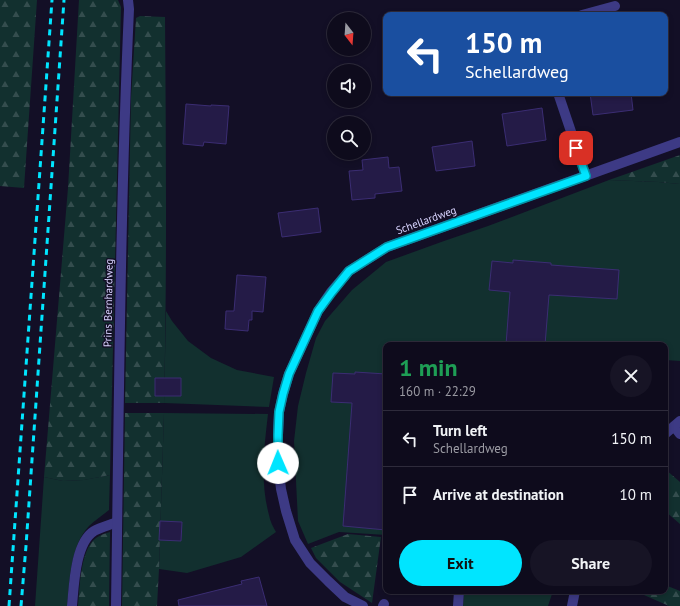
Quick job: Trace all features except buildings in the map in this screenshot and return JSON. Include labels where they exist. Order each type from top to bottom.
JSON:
[{"type":"street","name":"Prins Bernhardweg","points":[[116,606],[118,391],[125,97],[129,9],[128,0]]},
{"type":"street","points":[[593,12],[615,6]]},
{"type":"street","points":[[559,96],[586,176]]},
{"type":"street","name":"Schellardweg","points":[[363,606],[341,593],[310,563],[299,548],[292,533],[281,489],[278,463],[280,406],[289,374],[318,311],[349,271],[387,247],[680,142]]},
{"type":"street","points":[[668,432],[678,427]]},
{"type":"street","points":[[72,606],[76,566],[83,542],[93,531],[117,522]]},
{"type":"street","points":[[458,606],[459,594]]},
{"type":"street","points":[[572,606],[574,594]]},
{"type":"green space","points":[[0,0],[37,0],[24,188],[0,186]]},
{"type":"green space","points":[[79,0],[118,0],[121,7],[110,475],[84,480],[63,481],[44,477],[68,188]]},
{"type":"green space","points":[[140,16],[165,17],[166,259],[164,403],[125,403],[131,98],[136,18]]},
{"type":"green space","points":[[680,155],[680,184],[609,180]]},
{"type":"green space","points":[[609,180],[680,184],[680,361],[668,360],[668,342],[383,342],[383,535],[339,532],[308,544],[298,521],[294,441],[298,406],[306,373],[316,338],[325,321],[352,290],[386,262],[488,226]]},
{"type":"green space","points":[[166,311],[188,341],[211,358],[237,370],[274,377],[269,407],[164,403]]},
{"type":"green space","points":[[125,413],[164,413],[157,606],[122,606]]},
{"type":"green space","points":[[164,413],[268,414],[264,452],[264,490],[269,517],[276,532],[241,557],[187,573],[159,569]]},
{"type":"green space","points":[[668,472],[680,482],[680,524],[668,514]]},
{"type":"green space","points":[[110,475],[109,510],[89,526],[83,534],[74,553],[70,574],[67,606],[35,606],[44,477],[63,481],[83,480]]},
{"type":"green space","points":[[110,532],[109,606],[78,606],[80,579],[87,551],[96,538]]},
{"type":"green space","points":[[348,534],[381,537],[372,603],[340,582],[316,558],[311,548]]},
{"type":"green space","points":[[668,586],[680,591],[680,606],[669,606],[642,594],[668,594]]},
{"type":"green space","points":[[464,594],[552,594],[548,606],[463,606]]},
{"type":"railway","points":[[9,606],[52,0]]},
{"type":"railway","points":[[21,606],[64,0]]},
{"type":"route","points":[[278,463],[279,412],[289,374],[318,311],[349,271],[387,247],[586,176],[576,148]]}]
